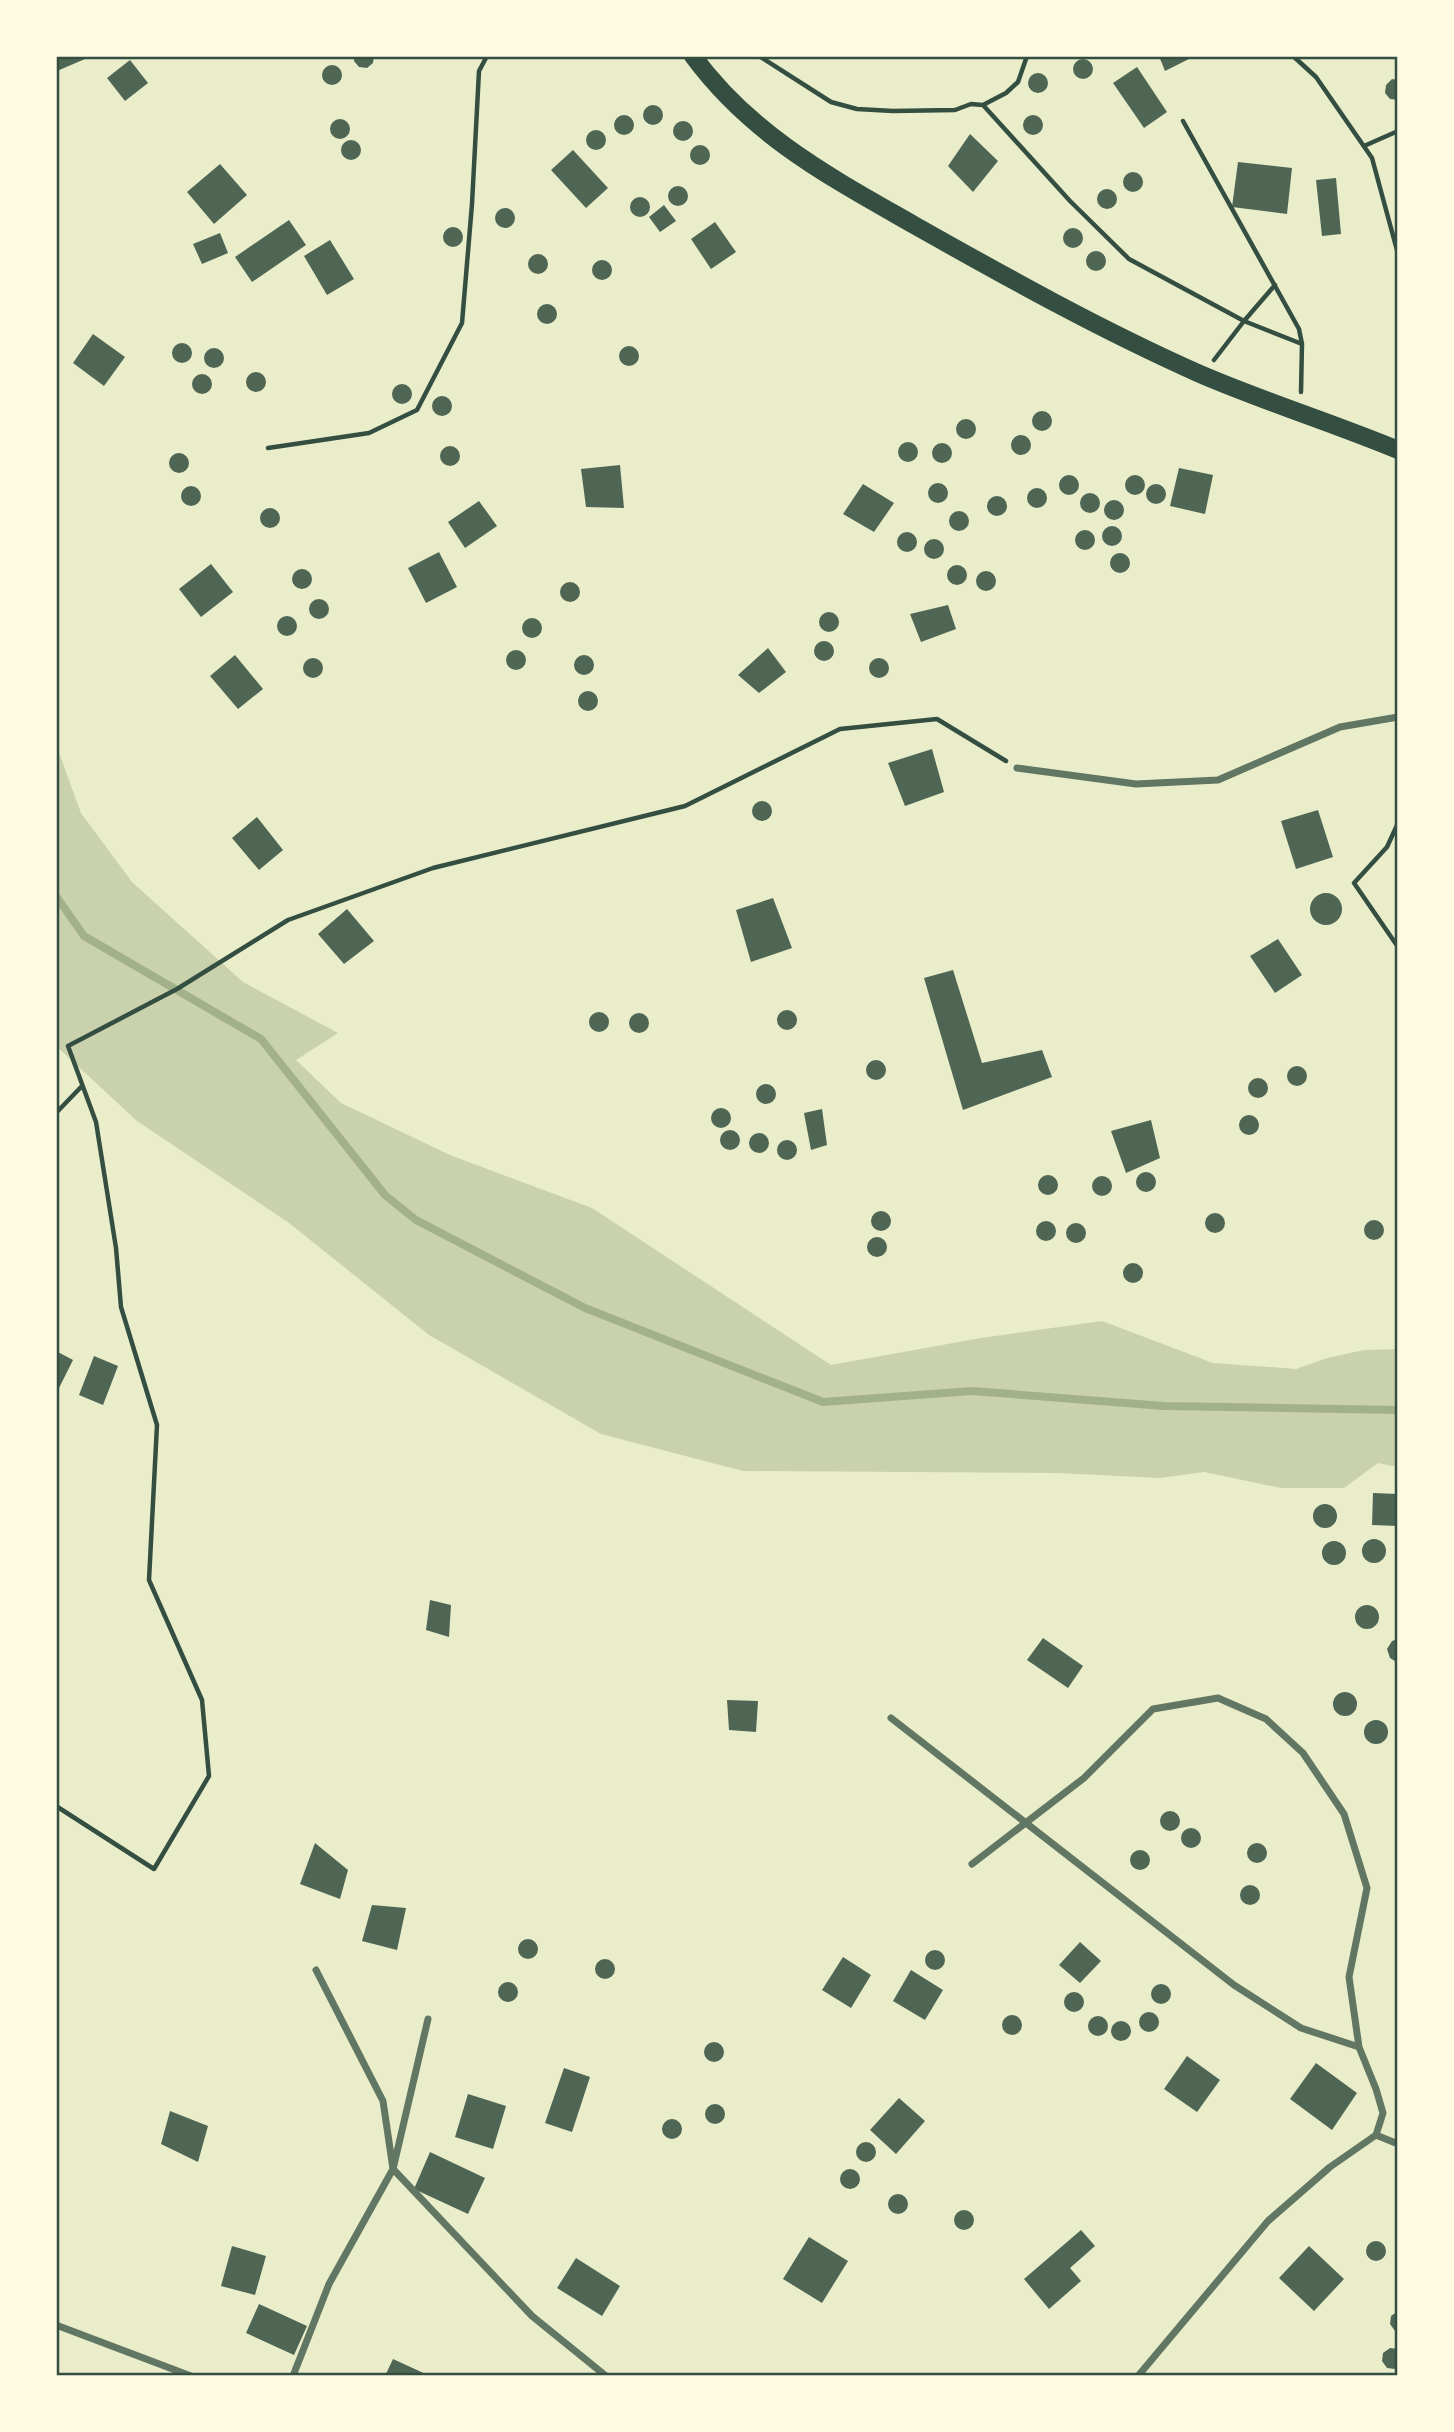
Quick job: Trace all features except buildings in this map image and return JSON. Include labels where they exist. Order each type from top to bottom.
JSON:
[{"type":"main road","points":[[693,56],[707,75],[762,130],[813,167],[1030,291],[1130,342],[1203,375],[1398,450]]},
{"type":"street","points":[[1017,768],[1136,784],[1218,780],[1340,727],[1398,717]]},
{"type":"street","points":[[972,1864],[1084,1778],[1153,1709],[1218,1698],[1266,1719],[1303,1753],[1344,1814],[1367,1888],[1349,1977],[1359,2047],[1377,2089],[1383,2113],[1376,2135],[1330,2166],[1268,2221],[1138,2376]]},
{"type":"street","points":[[891,1718],[1234,1985],[1301,2028],[1359,2047]]},
{"type":"street","points":[[316,1970],[383,2101],[393,2169],[532,2316],[606,2376]]},
{"type":"street","points":[[293,2376],[330,2284],[393,2169],[428,2019]]},
{"type":"street","points":[[1376,2135],[1398,2144]]},
{"type":"street","points":[[56,2325],[191,2376]]},
{"type":"path","points":[[268,448],[369,433],[417,410],[462,323],[479,71],[487,56]]},
{"type":"path","points":[[758,56],[831,102],[857,109],[955,110],[971,104],[983,106],[1070,201],[1129,259],[1244,321],[1302,344]]},
{"type":"path","points":[[983,106],[1006,93],[1018,82],[1027,56]]},
{"type":"path","points":[[1293,56],[1316,77],[1372,158],[1398,254]]},
{"type":"path","points":[[1183,121],[1299,328],[1302,344],[1300,414]]},
{"type":"path","points":[[1364,146],[1398,131]]},
{"type":"path","points":[[1203,375],[1275,285]]},
{"type":"path","points":[[56,1806],[154,1869],[209,1776],[202,1700],[149,1580],[157,1426],[121,1307],[116,1248],[96,1122],[68,1046],[177,989],[288,920],[433,868],[685,806],[840,729],[937,719],[1017,768]]},
{"type":"path","points":[[1398,823],[1387,847],[1354,883],[1398,947]]},
{"type":"path","points":[[56,1113],[82,1086]]},
{"type":"green space","points":[[56,744],[81,813],[132,882],[243,982],[338,1033],[296,1060],[341,1103],[450,1155],[592,1208],[831,1365],[981,1338],[1102,1321],[1213,1363],[1296,1369],[1327,1358],[1364,1350],[1398,1349],[1398,1467],[1378,1463],[1344,1488],[1281,1488],[1204,1472],[1160,1478],[1056,1473],[743,1471],[601,1434],[429,1335],[289,1223],[137,1121],[56,1046]]},
{"type":"waterway","points":[[56,896],[84,936],[261,1039],[385,1195],[416,1220],[585,1308],[823,1402],[972,1391],[1164,1406],[1398,1410]]}]
